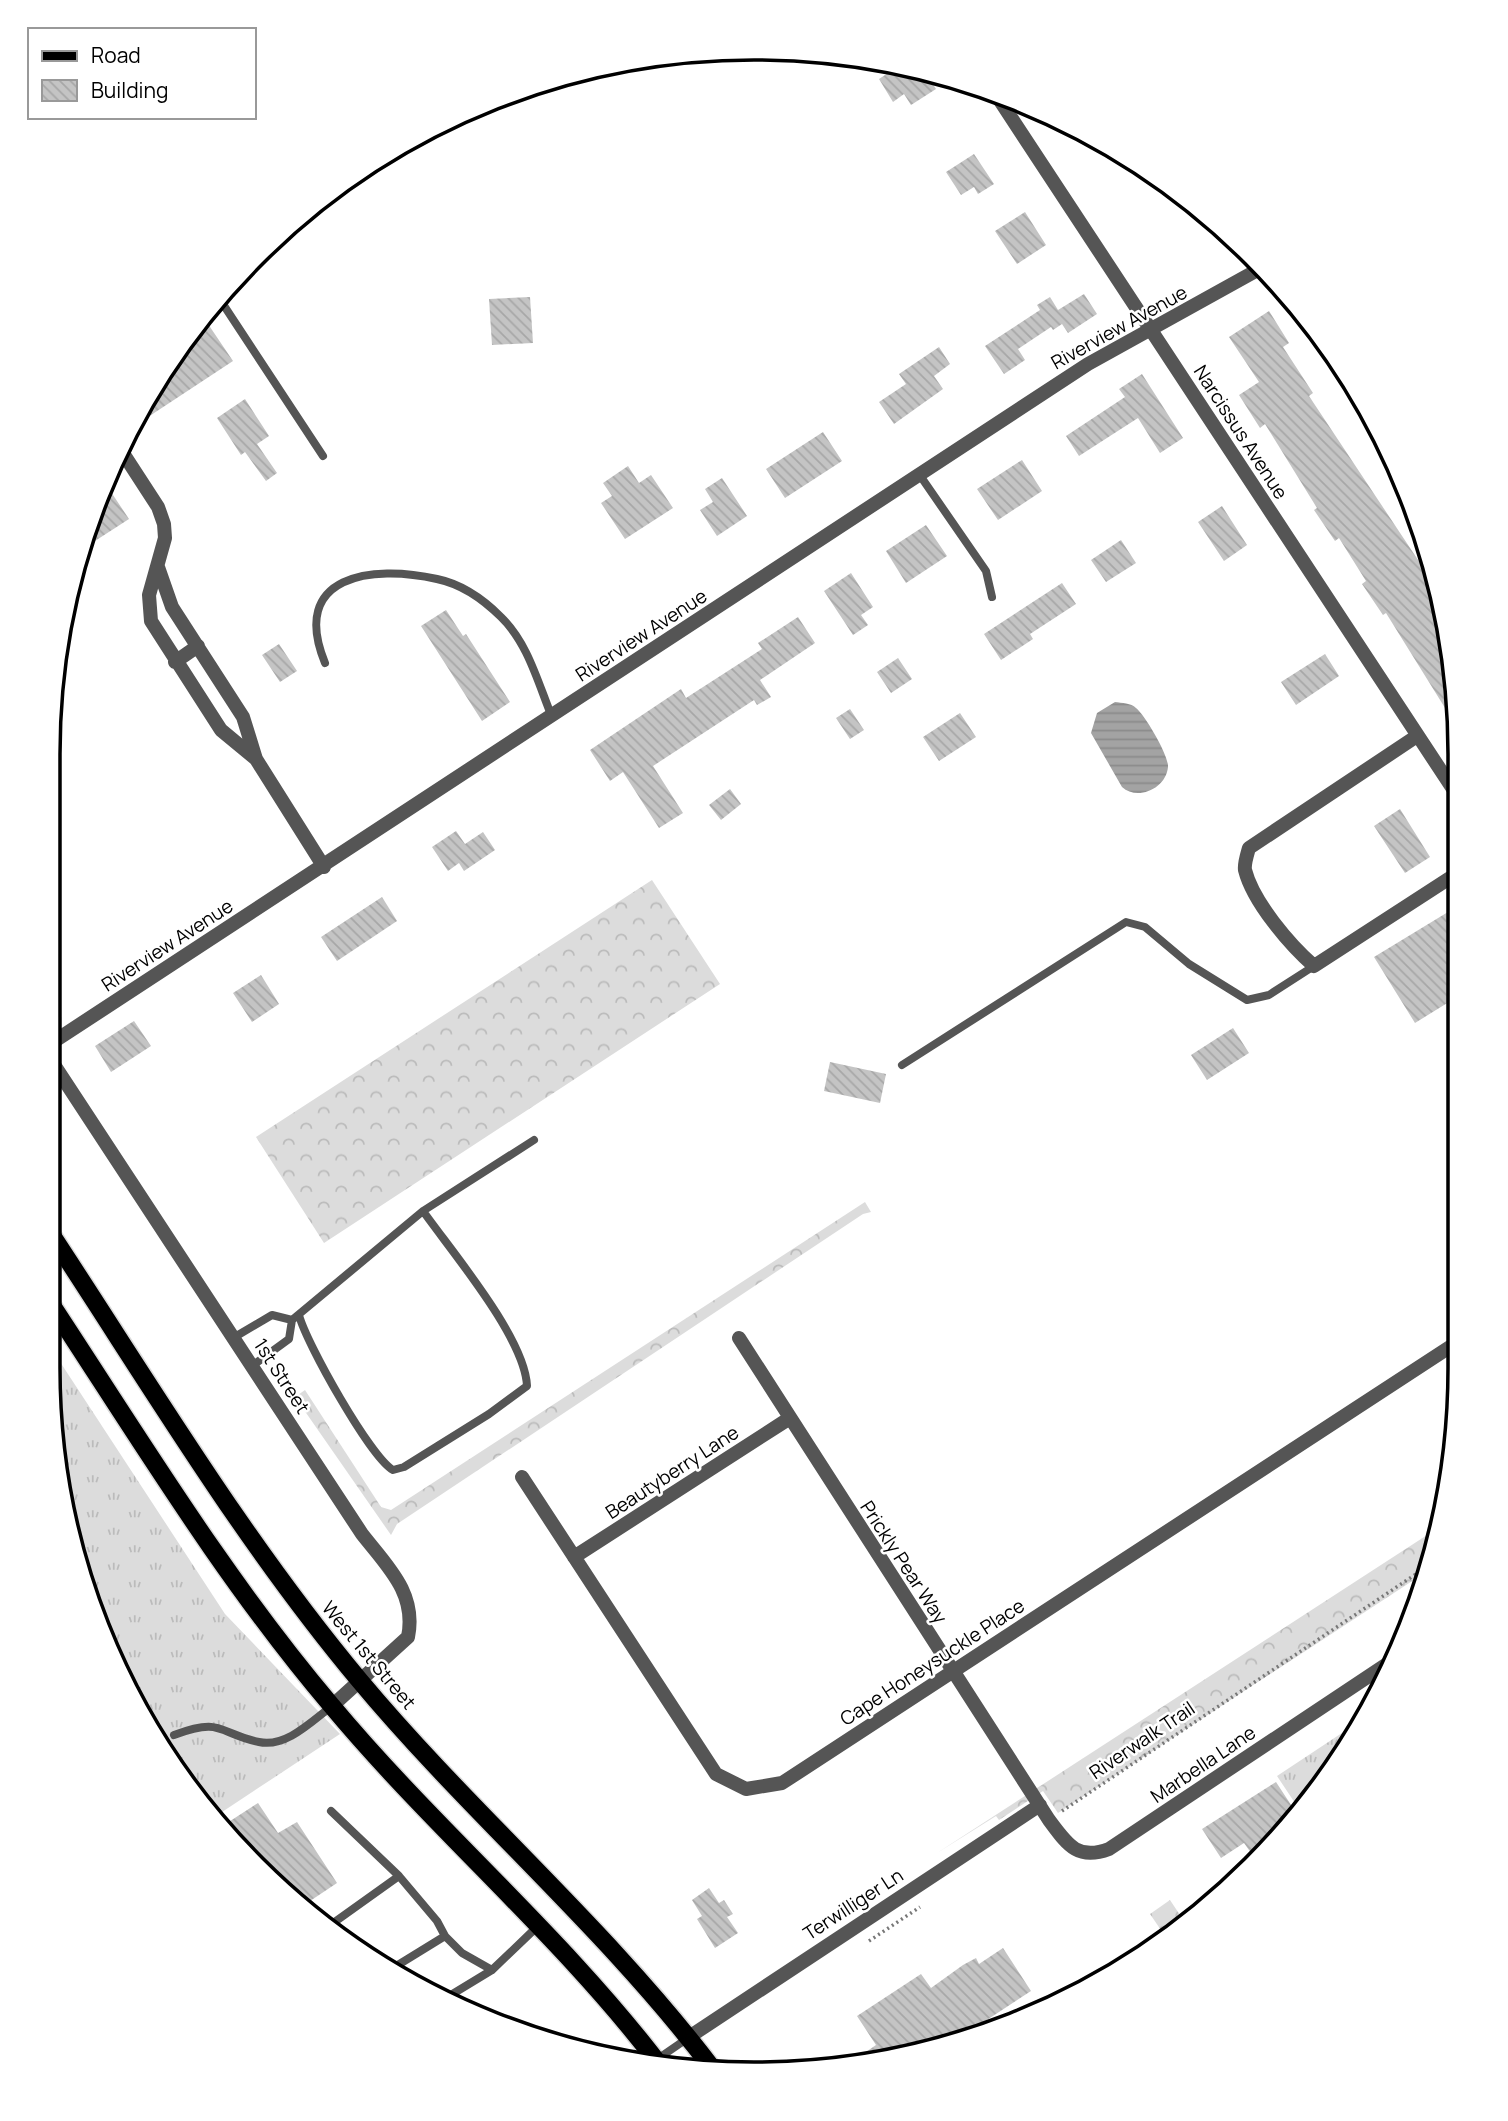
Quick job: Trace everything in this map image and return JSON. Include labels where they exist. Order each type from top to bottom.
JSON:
[{"type":"main road","name":"West 1st Street","points":[[59,1246],[274,1571],[361,1682],[601,1934],[706,2060]]},
{"type":"main road","points":[[59,1316],[243,1594],[332,1706],[539,1925],[650,2054]]},
{"type":"street","name":"Narcissus Avenue","points":[[1003,106],[1448,782]]},
{"type":"street","name":"Riverview Avenue","points":[[59,1038],[1088,364],[1254,272]]},
{"type":"street","points":[[126,458],[158,507],[164,524],[165,538],[149,595],[151,621],[221,730],[256,759]]},
{"type":"street","points":[[158,566],[172,607],[243,716],[256,759],[324,866]]},
{"type":"street","points":[[175,662],[198,646]]},
{"type":"street","points":[[1417,736],[1249,848],[1244,868],[1261,901],[1295,950],[1314,966],[1448,879]]},
{"type":"street","name":"1st Street","points":[[59,1072],[362,1534],[402,1584],[408,1601],[408,1637],[332,1706]]},
{"type":"street","name":"Prickly Pear Way","points":[[739,1338],[951,1671],[1040,1805]]},
{"type":"street","name":"Cape Honeysuckle Place","points":[[522,1477],[716,1774],[746,1789],[782,1783],[1448,1348]]},
{"type":"street","name":"Beautyberry Lane","points":[[574,1557],[790,1419]]},
{"type":"street","name":"Marbella Lane","points":[[1040,1805],[1049,1820],[1076,1850],[1092,1855],[1109,1849],[1379,1669]]},
{"type":"street","name":"Terwilliger Ln","points":[[689,2037],[1040,1805]]},
{"type":"lane","points":[[224,306],[323,456]]},
{"type":"lane","points":[[919,474],[986,570],[992,597]]},
{"type":"lane","points":[[325,663],[318,645],[316,625],[319,610],[335,585],[346,579],[376,573],[438,579],[477,596],[517,635],[552,717]]},
{"type":"lane","points":[[902,1065],[1126,922],[1145,928],[1189,964],[1247,1000],[1269,995],[1314,966]]},
{"type":"lane","points":[[252,1366],[289,1339],[296,1317],[423,1211],[534,1140]]},
{"type":"lane","points":[[296,1317],[304,1336],[354,1417],[385,1465],[393,1470],[404,1467],[489,1414],[527,1386],[526,1368],[486,1300],[423,1211]]},
{"type":"lane","points":[[233,1338],[272,1315],[296,1317]]},
{"type":"lane","points":[[174,1735],[197,1727],[218,1726],[261,1743],[294,1735],[332,1706]]},
{"type":"lane","points":[[331,1811],[399,1876],[437,1921],[444,1936],[462,1953],[492,1970]]},
{"type":"lane","points":[[336,1921],[399,1876]]},
{"type":"lane","points":[[454,1993],[492,1970],[539,1925]]},
{"type":"lane","points":[[400,1964],[444,1936]]},
{"type":"lane","points":[[667,2056],[689,2037]]},
{"type":"path","name":"Riverwalk Trail","points":[[1049,1820],[1417,1574]]},
{"type":"path","points":[[869,1941],[925,1903]]},
{"type":"green space","points":[[652,880],[720,984],[324,1243],[256,1137]]},
{"type":"green space","points":[[865,1202],[871,1212],[863,1214],[397,1524],[391,1535],[295,1397],[305,1390],[381,1507],[391,1510]]},
{"type":"green space","points":[[59,1360],[225,1614],[340,1734],[222,1812],[203,1790],[177,1753],[131,1674],[96,1590],[83,1547],[65,1458]]},
{"type":"green space","points":[[1428,1535],[1415,1579],[1058,1813],[1043,1791],[999,1820],[996,1816],[937,1853]]},
{"type":"green space","points":[[1344,1731],[1295,1802],[1277,1776]]},
{"type":"green space","points":[[1170,1900],[1180,1915],[1161,1930],[1150,1914]]},
{"type":"shaded area","points":[[1115,702],[1132,705],[1140,712],[1165,754],[1168,767],[1166,775],[1157,787],[1143,793],[1128,791],[1122,787],[1091,733],[1097,713]]},
{"type":"building","points":[[888,73],[932,83],[936,89],[911,105],[904,94],[893,102],[879,79]]},
{"type":"building","points":[[974,154],[994,184],[978,194],[974,187],[961,195],[946,172]]},
{"type":"building","points":[[1025,212],[1046,245],[1017,264],[995,231]]},
{"type":"building","points":[[1084,294],[1097,314],[1068,333],[1062,324],[1053,330],[1051,327],[1018,349],[1025,360],[1004,374],[985,346],[1040,310],[1037,305],[1050,297],[1058,310]]},
{"type":"building","points":[[530,297],[533,343],[492,345],[489,299]]},
{"type":"building","points":[[1269,311],[1289,343],[1283,347],[1313,393],[1309,396],[1423,567],[1443,663],[1447,711],[1386,613],[1383,615],[1362,584],[1366,581],[1339,538],[1335,541],[1314,510],[1317,508],[1265,424],[1260,428],[1239,395],[1259,382],[1229,337]]},
{"type":"building","points":[[208,325],[233,361],[147,418],[177,368]]},
{"type":"building","points":[[939,347],[950,364],[934,376],[943,389],[894,424],[879,402],[906,384],[899,374]]},
{"type":"building","points":[[1142,374],[1183,438],[1160,453],[1138,418],[1079,456],[1066,436],[1125,397],[1119,389]]},
{"type":"building","points":[[245,399],[269,436],[257,444],[277,473],[266,481],[245,452],[241,455],[217,418]]},
{"type":"building","points":[[823,432],[842,461],[785,498],[766,469]]},
{"type":"building","points":[[1022,460],[1042,491],[998,520],[977,489]]},
{"type":"building","points":[[628,466],[639,483],[651,475],[673,508],[625,539],[601,503],[612,496],[603,483]]},
{"type":"building","points":[[722,478],[747,516],[717,536],[700,510],[713,502],[705,489]]},
{"type":"building","points":[[111,492],[129,519],[93,543]]},
{"type":"building","points":[[1222,506],[1247,545],[1224,561],[1198,522]]},
{"type":"building","points":[[926,525],[947,556],[906,583],[886,551]]},
{"type":"building","points":[[1121,540],[1136,563],[1106,582],[1091,560]]},
{"type":"building","points":[[851,573],[873,607],[861,615],[868,625],[853,635],[824,591]]},
{"type":"building","points":[[1062,583],[1076,604],[1030,634],[1033,639],[1001,660],[984,634]]},
{"type":"building","points":[[446,610],[463,636],[466,634],[510,702],[482,721],[421,626]]},
{"type":"building","points":[[798,617],[815,643],[760,680],[771,697],[757,705],[754,700],[653,766],[683,813],[659,828],[623,772],[610,781],[590,750],[681,689],[686,698],[762,649],[758,643]]},
{"type":"building","points":[[279,644],[297,671],[280,682],[262,655]]},
{"type":"building","points":[[1325,654],[1339,676],[1296,705],[1281,682]]},
{"type":"building","points":[[898,658],[912,679],[891,693],[877,672]]},
{"type":"building","points":[[850,709],[864,730],[850,739],[836,718]]},
{"type":"building","points":[[960,713],[976,737],[939,761],[923,737]]},
{"type":"building","points":[[730,789],[741,804],[721,820],[709,805]]},
{"type":"building","points":[[1400,809],[1430,857],[1405,873],[1374,826]]},
{"type":"building","points":[[456,831],[465,844],[483,832],[495,850],[464,871],[459,863],[448,871],[432,847]]},
{"type":"building","points":[[382,897],[397,921],[337,961],[321,937]]},
{"type":"building","points":[[1448,912],[1448,1003],[1415,1023],[1374,957]]},
{"type":"building","points":[[261,975],[279,1004],[252,1022],[233,993]]},
{"type":"building","points":[[134,1021],[151,1046],[111,1072],[95,1046]]},
{"type":"building","points":[[1233,1028],[1249,1053],[1207,1080],[1191,1055]]},
{"type":"building","points":[[830,1062],[886,1074],[880,1103],[824,1091]]},
{"type":"building","points":[[1276,1782],[1292,1806],[1250,1852],[1244,1843],[1221,1858],[1202,1829]]},
{"type":"building","points":[[258,1803],[278,1833],[297,1822],[337,1883],[310,1901],[263,1858],[229,1822]]},
{"type":"building","points":[[709,1888],[719,1903],[724,1900],[733,1914],[727,1917],[738,1933],[715,1948],[697,1919],[702,1916],[692,1900]]},
{"type":"building","points":[[1003,1948],[1031,1991],[977,2025],[934,2038],[865,2052],[876,2045],[857,2016],[921,1974],[931,1988],[976,1958],[979,1964]]}]
